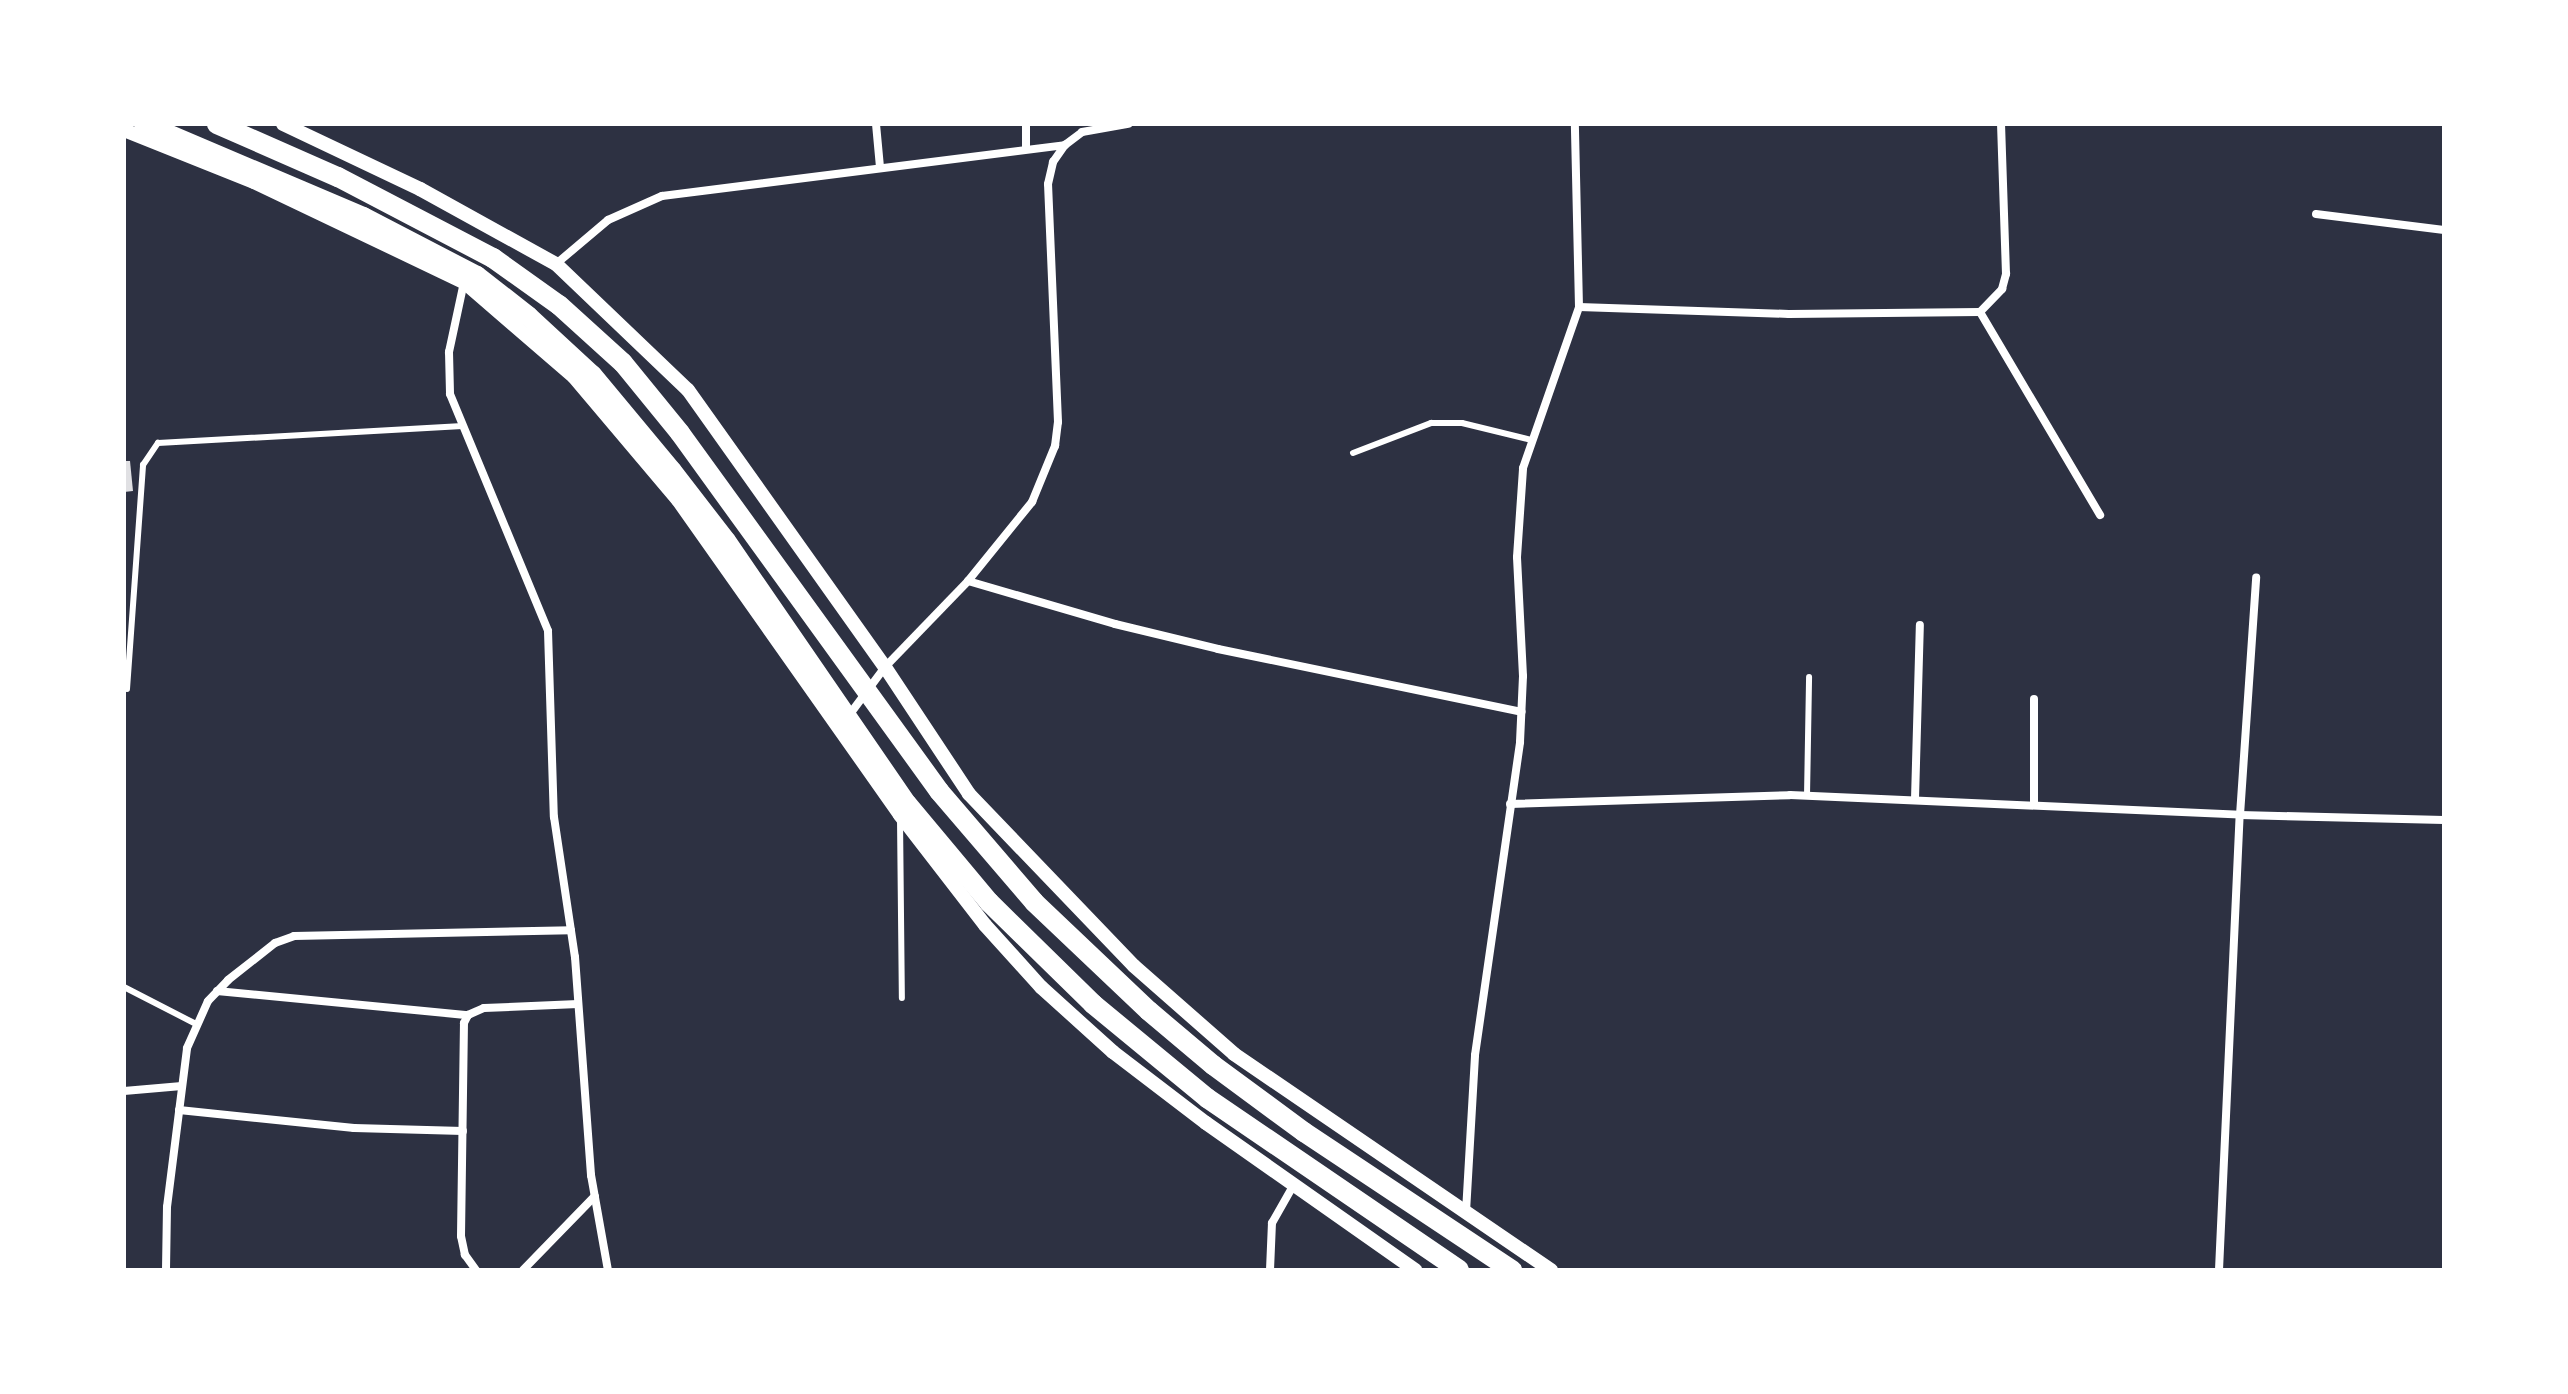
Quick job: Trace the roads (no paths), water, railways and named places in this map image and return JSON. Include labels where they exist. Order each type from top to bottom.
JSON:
[{"type":"highway","points":[[144,124],[363,217],[477,276],[528,316],[592,375],[681,483],[726,541],[907,804],[989,902],[1093,1004],[1207,1098],[1459,1270]]},
{"type":"highway","points":[[217,124],[338,177],[493,258],[559,305],[623,363],[680,433],[939,791],[1034,902],[1149,1011],[1213,1065],[1304,1132],[1512,1270]]},
{"type":"street","points":[[283,124],[420,189],[556,264],[688,390],[885,667],[969,794],[1134,966],[1234,1054],[1551,1270]]},
{"type":"street","points":[[876,124],[880,167]]},
{"type":"street","points":[[1026,124],[1026,149]]},
{"type":"street","points":[[839,730],[885,667],[968,581],[1032,502],[1055,446],[1058,422],[1048,184],[1053,162],[1065,145],[1082,132],[1128,124]]},
{"type":"street","points":[[1466,1212],[1475,1055],[1522,712],[1517,530],[1523,468],[1579,307],[1575,124]]},
{"type":"street","points":[[1579,307],[1805,314],[1980,312],[2002,289],[2006,274],[2001,124]]},
{"type":"street","points":[[124,130],[254,182],[464,282],[574,377],[678,500],[900,815],[985,925],[1041,987],[1113,1052],[1293,1186],[1415,1270]]},
{"type":"street","points":[[556,264],[608,220],[662,196],[1065,145]]},
{"type":"street","points":[[2316,214],[2444,230]]},
{"type":"street","points":[[464,282],[448,373],[450,394],[548,631],[554,817],[575,957],[595,1196],[608,1270]]},
{"type":"street","points":[[1980,312],[2100,515]]},
{"type":"street","points":[[2219,1270],[2240,815],[2256,578]]},
{"type":"street","points":[[968,581],[1115,624],[1218,649],[1522,712]]},
{"type":"street","points":[[1915,799],[1920,625]]},
{"type":"street","points":[[2034,699],[2034,805]]},
{"type":"street","points":[[1510,804],[1807,796],[2240,815],[2444,820]]},
{"type":"street","points":[[166,1270],[167,1207],[187,1048],[196,1024],[217,991],[275,943],[294,936],[571,930]]},
{"type":"street","points":[[217,991],[468,1015],[484,1008],[578,1000]]},
{"type":"street","points":[[468,1015],[464,1023],[461,1236],[465,1255],[476,1270]]},
{"type":"street","points":[[124,1091],[182,1086]]},
{"type":"street","points":[[179,1110],[354,1128],[463,1131]]},
{"type":"street","points":[[1270,1270],[1272,1223],[1293,1186]]},
{"type":"street","points":[[523,1270],[595,1196]]},
{"type":"lane","points":[[1353,453],[1431,423],[1462,423],[1532,440]]},
{"type":"lane","points":[[127,689],[143,465],[158,443],[463,426]]},
{"type":"lane","points":[[1807,796],[1809,677]]},
{"type":"lane","points":[[900,815],[902,998]]},
{"type":"lane","points":[[124,987],[196,1024]]}]
